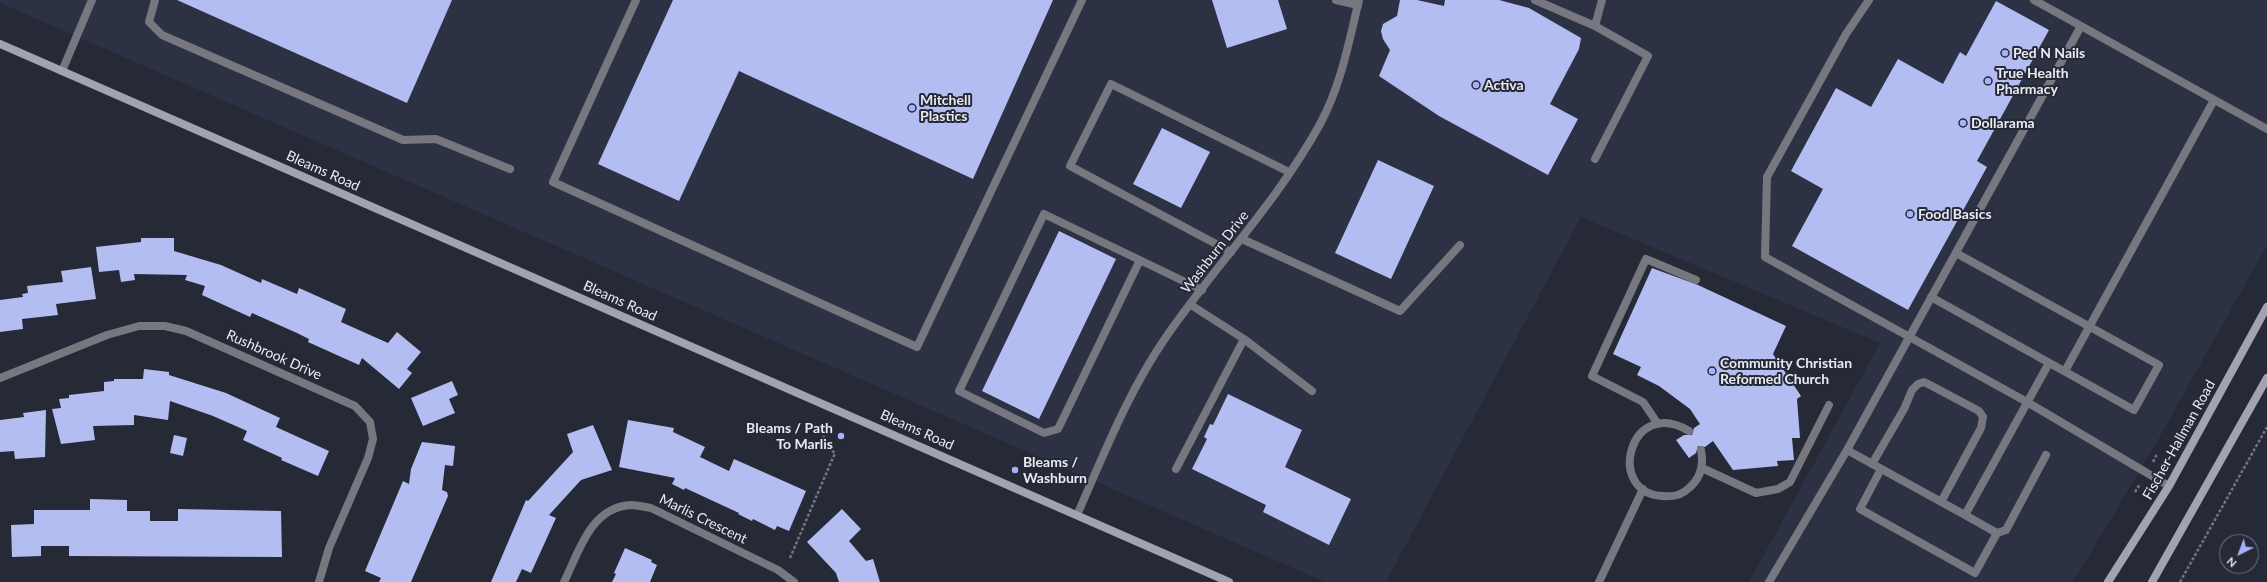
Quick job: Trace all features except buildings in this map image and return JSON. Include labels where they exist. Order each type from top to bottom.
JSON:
[{"type":"main road","name":"Bleams Road","points":[[0,44],[1229,582]]},
{"type":"main road","name":"Fischer-Hallman Road","points":[[2108,582],[2169,486],[2267,307]]},
{"type":"main road","points":[[2152,582],[2267,378]]},
{"type":"street","points":[[155,0],[149,22],[162,35],[403,140],[436,139],[510,169]]},
{"type":"street","points":[[636,0],[553,182],[917,347],[1082,0]]},
{"type":"street","points":[[1336,0],[1359,2]]},
{"type":"street","points":[[1535,0],[1595,26],[1648,56],[1595,159]]},
{"type":"street","points":[[1595,26],[1602,0]]},
{"type":"street","points":[[1869,0],[1846,34],[1767,177],[1765,257],[2027,402],[2169,486]]},
{"type":"street","points":[[2034,0],[2267,129]]},
{"type":"street","points":[[62,71],[89,1]]},
{"type":"street","name":"Washburn Drive","points":[[1077,515],[1132,390],[1166,337],[1269,204],[1320,123],[1343,66],[1359,2]]},
{"type":"street","points":[[1769,582],[1847,450],[2080,26]]},
{"type":"street","points":[[1231,252],[1070,166],[1111,84],[1289,172]]},
{"type":"street","points":[[2065,371],[2214,100]]},
{"type":"street","points":[[1140,260],[1058,429],[1044,433],[959,391],[1044,214],[1140,260],[1202,290]]},
{"type":"street","points":[[1242,239],[1400,312],[1460,245]]},
{"type":"street","points":[[1931,297],[2134,410],[2159,365],[1956,252]]},
{"type":"street","points":[[1658,424],[1643,402],[1592,376],[1646,259],[1696,280]]},
{"type":"street","points":[[1190,305],[1244,339],[1312,390]]},
{"type":"street","name":"Rushbrook Drive","points":[[0,378],[107,335],[139,326],[165,326],[186,331],[355,406],[370,422],[373,439],[368,458],[329,548],[319,582]]},
{"type":"street","points":[[1176,469],[1244,339]]},
{"type":"street","points":[[1965,516],[2049,363]]},
{"type":"street","points":[[1872,464],[1904,409],[1912,390],[1918,384],[1924,382],[1979,411],[1983,417],[1981,428],[1941,502]]},
{"type":"street","points":[[1702,468],[1756,493],[1778,489],[1790,482],[1829,405]]},
{"type":"street","points":[[1689,431],[1672,423],[1658,424],[1644,430],[1637,436],[1629,454],[1631,473],[1643,489],[1658,496],[1678,495],[1693,484],[1702,468],[1701,450]]},
{"type":"street","points":[[1847,450],[1997,533]]},
{"type":"street","points":[[1881,469],[1860,509],[1975,573],[1997,533],[2006,530],[2046,455]]},
{"type":"street","points":[[1599,582],[1643,489]]},
{"type":"street","name":"Marlis Crescent","points":[[564,582],[590,528],[600,516],[613,509],[630,505],[651,508],[778,570],[794,582]]},
{"type":"path","points":[[790,558],[835,453],[822,442],[831,407]]},
{"type":"path","points":[[2180,582],[2267,427]]},
{"type":"shaded area","points":[[0,0],[2267,0],[2267,245],[2154,447],[2073,582],[1749,582],[1880,343],[1581,217],[1386,582],[1325,582],[0,3]]},
{"type":"place","name":"Ped N Nails","points":[[2005,53]]},
{"type":"place","name":"True Health Pharmacy","points":[[1988,81]]},
{"type":"place","name":"Activa","points":[[1476,85]]},
{"type":"place","name":"Mitchell Plastics","points":[[912,108]]},
{"type":"place","name":"Dollarama","points":[[1963,123]]},
{"type":"place","name":"Food Basics","points":[[1910,214]]},
{"type":"place","name":"Community Christian Reformed Church","points":[[1712,371]]},
{"type":"place","name":"Bleams / Path To Marlis","points":[[841,436]]},
{"type":"place","name":"Bleams / Washburn","points":[[1015,470]]}]
